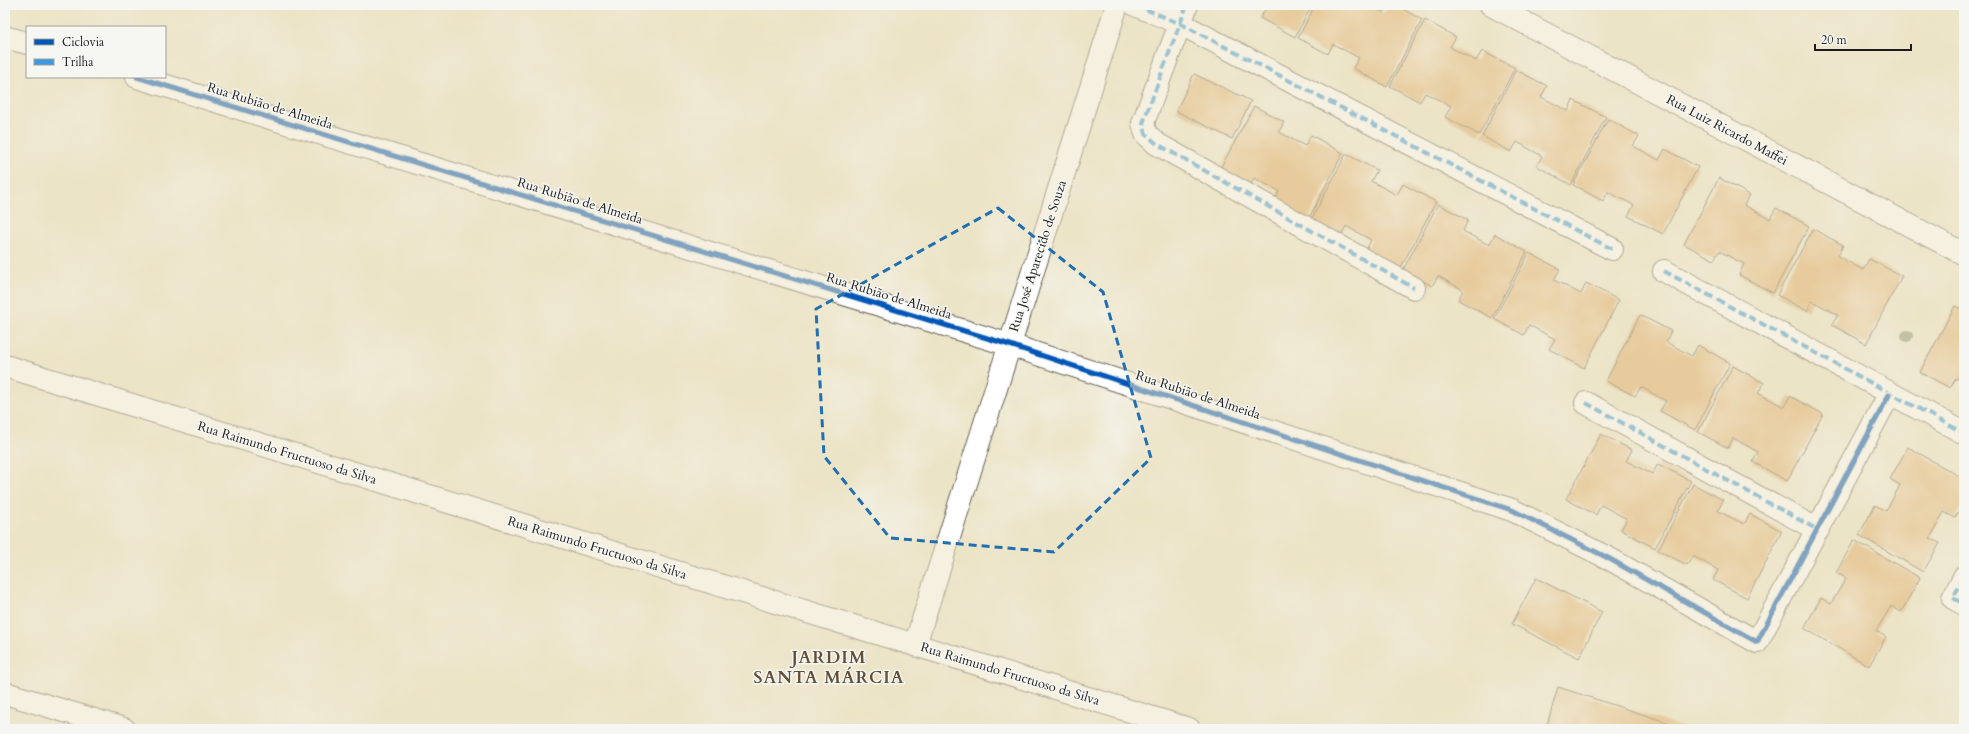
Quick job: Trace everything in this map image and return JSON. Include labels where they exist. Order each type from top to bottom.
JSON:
[{"type":"street","name":"Rua José Aparecido de Souza","points":[[915,645],[1117,5]]},
{"type":"street","points":[[1135,5],[1184,14],[1612,249]]},
{"type":"street","name":"Rua Luiz Ricardo Maffei","points":[[1490,5],[1964,254]]},
{"type":"street","points":[[1184,14],[1143,123],[1146,134],[1157,144],[1414,288]]},
{"type":"street","points":[[5,37],[26,43]]},
{"type":"street","name":"Rua Rubião de Almeida","points":[[140,78],[1010,345],[1512,510],[1624,567],[1757,642],[1818,530]]},
{"type":"street","points":[[1664,271],[1889,394],[1964,433]]},
{"type":"street","name":"Rua Raimundo Fructuoso da Silva","points":[[5,366],[1189,729]]},
{"type":"street","points":[[1586,403],[1818,530],[1889,394]]},
{"type":"street","points":[[1964,577],[1953,598],[1964,604]]},
{"type":"street","points":[[5,693],[124,729]]},
{"type":"highlighted area","points":[[998,208],[1103,292],[1151,458],[1054,552],[890,538],[824,456],[816,309]]},
{"type":"building","points":[[1260,5],[1312,5],[1295,37],[1260,18],[1266,8]]},
{"type":"building","points":[[1315,5],[1370,5],[1384,13],[1388,5],[1396,5],[1422,20],[1387,87],[1353,68],[1359,58],[1333,44],[1328,54],[1298,38]]},
{"type":"building","points":[[1425,20],[1456,37],[1450,47],[1476,61],[1482,51],[1515,68],[1479,135],[1445,117],[1451,106],[1425,93],[1420,102],[1390,86]]},
{"type":"building","points":[[1516,70],[1547,86],[1541,97],[1568,111],[1573,100],[1606,117],[1571,185],[1537,166],[1542,156],[1517,142],[1511,152],[1482,136]]},
{"type":"building","points":[[1194,74],[1251,101],[1232,139],[1176,111]]},
{"type":"building","points":[[1254,106],[1284,122],[1279,132],[1305,146],[1311,135],[1343,153],[1308,220],[1274,202],[1279,191],[1254,178],[1249,188],[1219,171]]},
{"type":"building","points":[[1608,119],[1639,136],[1633,146],[1659,160],[1665,149],[1698,167],[1663,234],[1628,216],[1634,205],[1608,192],[1603,201],[1573,185]]},
{"type":"building","points":[[1346,154],[1377,170],[1371,181],[1397,195],[1403,184],[1436,202],[1400,269],[1366,250],[1371,240],[1346,226],[1341,236],[1311,220]]},
{"type":"building","points":[[1719,178],[1750,195],[1744,205],[1770,219],[1776,208],[1809,226],[1773,293],[1739,275],[1744,264],[1719,251],[1714,260],[1684,244]]},
{"type":"building","points":[[1438,204],[1468,220],[1463,231],[1489,245],[1495,234],[1527,252],[1492,318],[1458,300],[1463,290],[1438,276],[1432,286],[1403,270]]},
{"type":"building","points":[[1813,229],[1843,245],[1838,256],[1863,270],[1869,259],[1902,276],[1866,344],[1832,325],[1838,315],[1812,301],[1807,311],[1777,295]]},
{"type":"building","points":[[1529,253],[1560,269],[1554,280],[1581,294],[1586,283],[1619,300],[1584,368],[1549,349],[1555,339],[1529,325],[1524,335],[1494,319]]},
{"type":"building","points":[[1955,306],[1964,310],[1964,382],[1956,378],[1950,388],[1920,372]]},
{"type":"building","points":[[1640,315],[1671,331],[1666,342],[1692,356],[1698,345],[1730,363],[1695,430],[1660,411],[1666,401],[1641,387],[1635,396],[1606,381]]},
{"type":"building","points":[[1733,366],[1764,383],[1758,393],[1784,407],[1790,396],[1823,414],[1787,481],[1753,462],[1758,452],[1733,438],[1728,448],[1698,432]]},
{"type":"building","points":[[1601,434],[1632,450],[1626,461],[1652,474],[1658,464],[1691,481],[1655,548],[1621,530],[1627,519],[1601,505],[1596,515],[1566,499]]},
{"type":"building","points":[[1908,447],[1964,479],[1964,502],[1955,518],[1944,512],[1930,538],[1940,543],[1923,572],[1859,535],[1875,505],[1886,511],[1900,485],[1890,479]]},
{"type":"building","points":[[1693,484],[1723,500],[1718,511],[1744,524],[1750,514],[1782,531],[1747,598],[1713,580],[1718,570],[1693,556],[1687,565],[1658,550]]},
{"type":"building","points":[[1854,540],[1920,578],[1901,612],[1891,606],[1876,631],[1886,637],[1869,666],[1804,628],[1821,598],[1831,604],[1846,578],[1836,573]]},
{"type":"building","points":[[1536,578],[1602,612],[1579,658],[1512,624]]},
{"type":"building","points":[[1558,687],[1688,729],[1546,729]]},
{"type":"marked path","points":[[1135,5],[1181,24],[1612,249]]},
{"type":"marked path","points":[[1187,5],[1143,123],[1146,134],[1157,144],[1414,288]]},
{"type":"marked path","points":[[1664,271],[1964,433]]},
{"type":"marked path","points":[[1586,403],[1818,530]]},
{"type":"marked path","points":[[1964,577],[1953,598],[1964,604]]},
{"type":"cycle path","points":[[140,78],[1010,345],[1512,510],[1608,558],[1757,642],[1889,395]]},
{"type":"district","name":"JARDIM SANTA MÁRCIA","points":[[829,667]]}]
